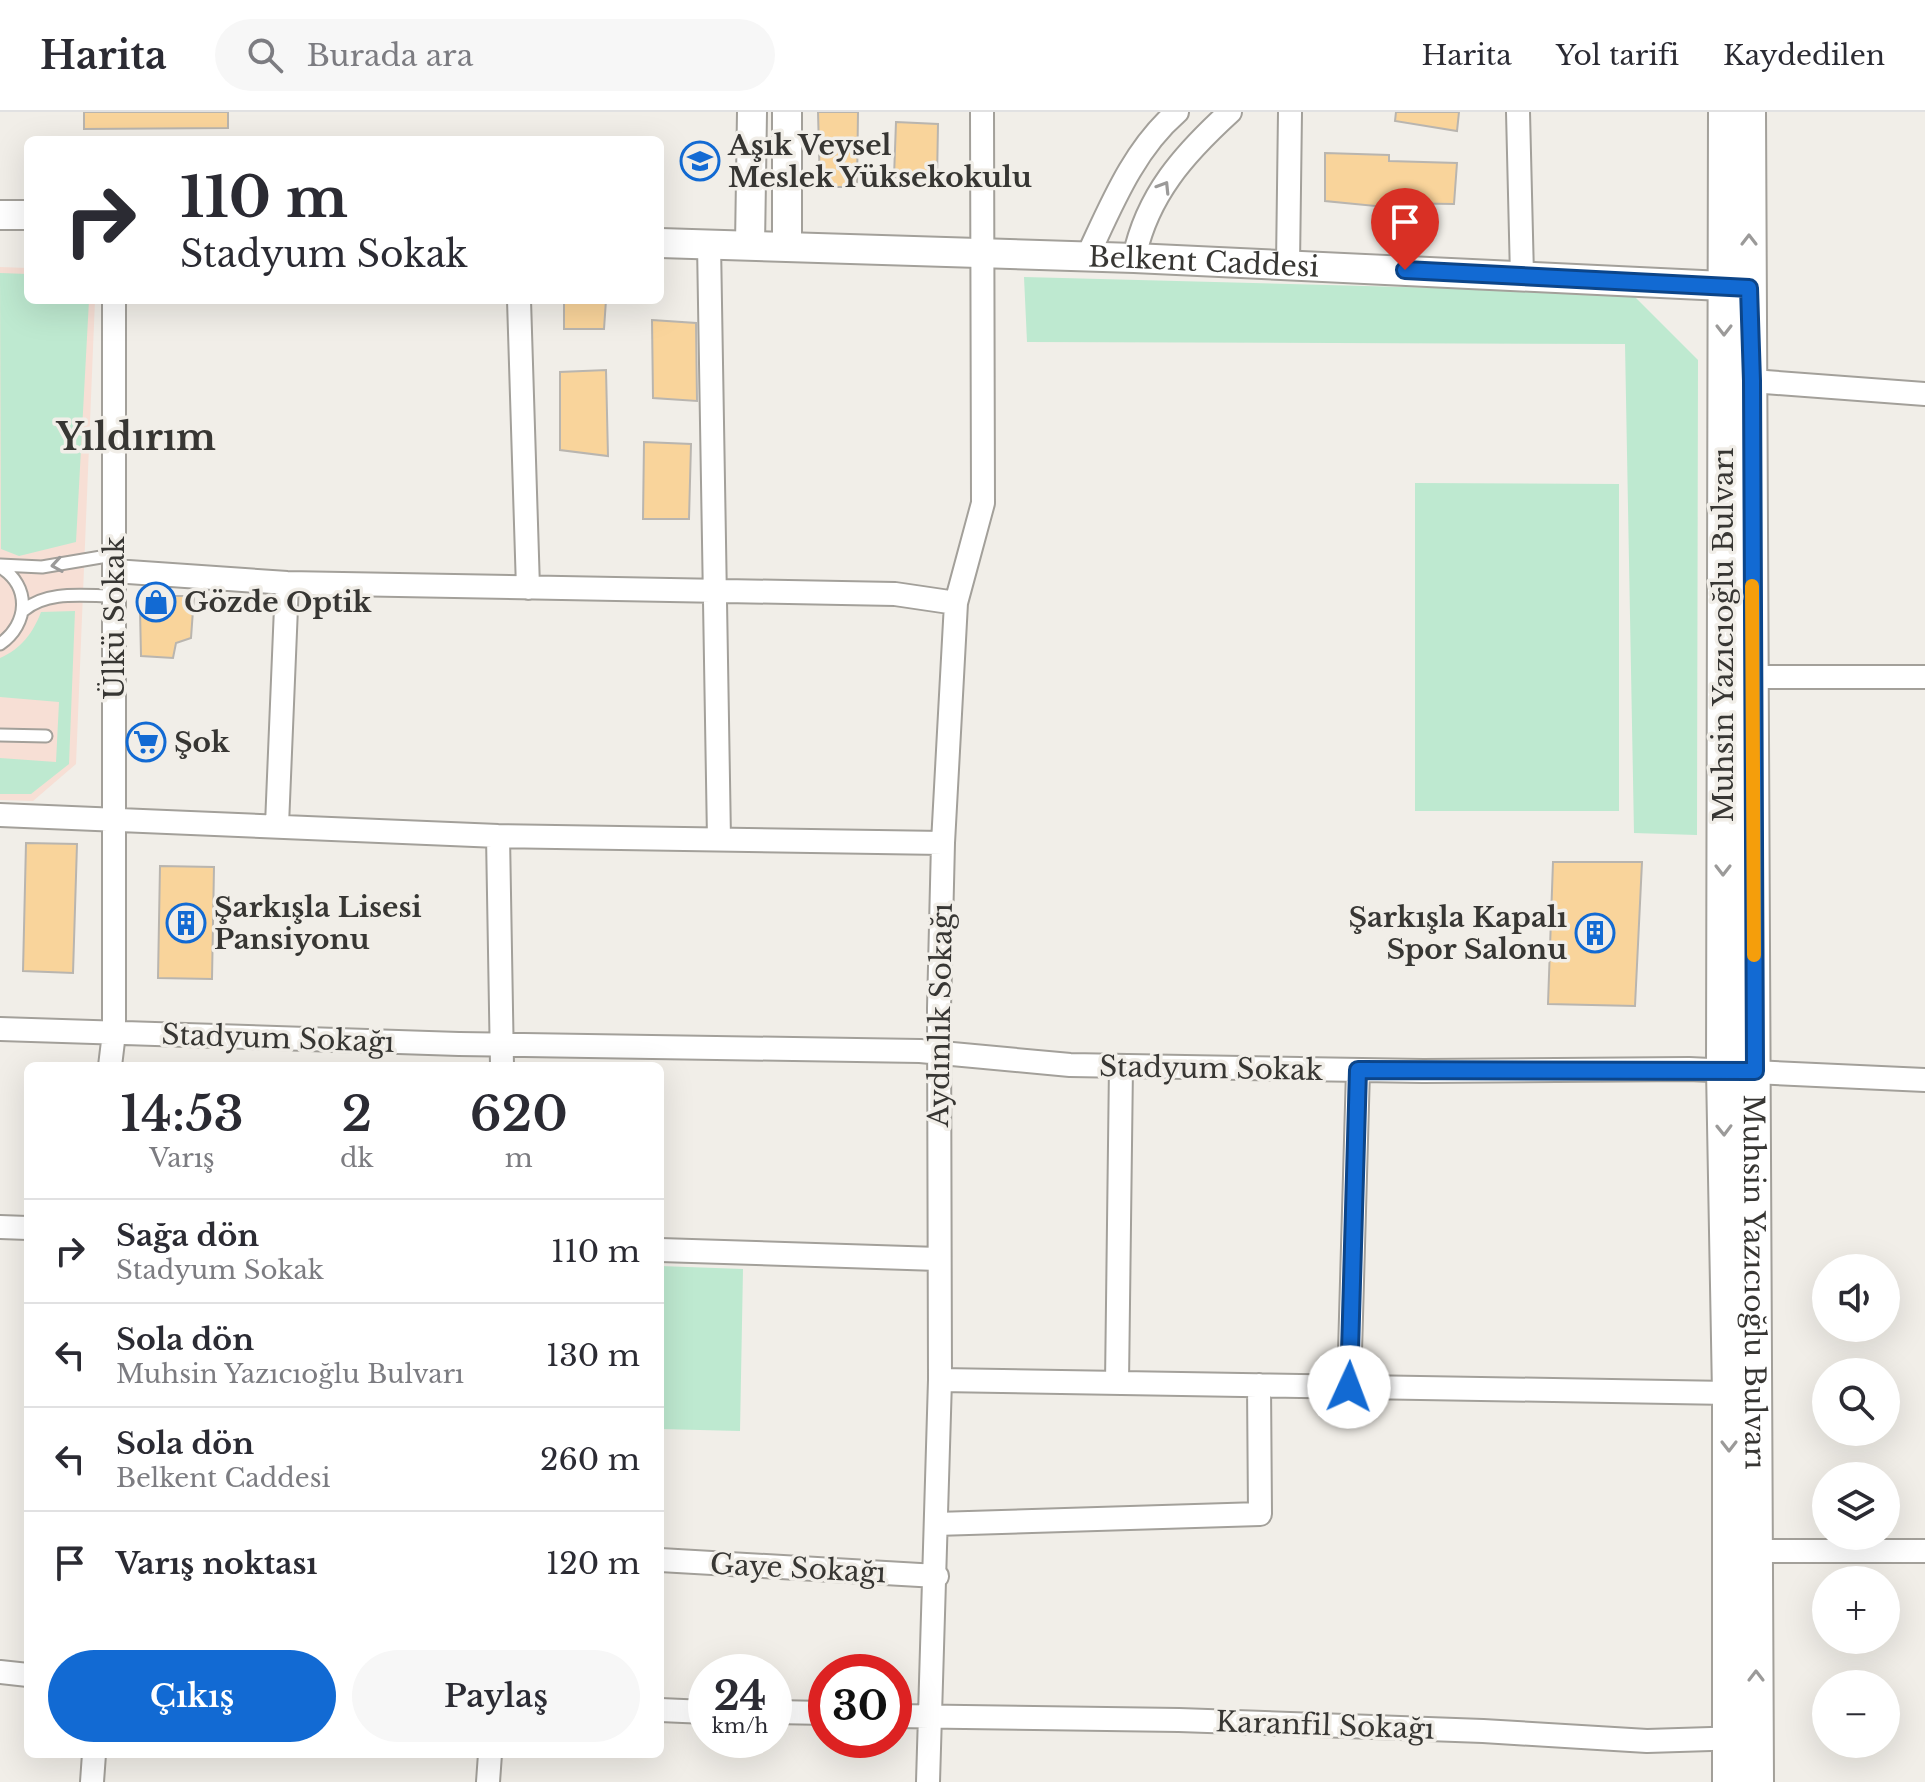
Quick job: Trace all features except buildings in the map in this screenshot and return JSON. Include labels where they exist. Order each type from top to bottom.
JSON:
[{"type":"main road","name":"Muhsin Yazıcıoğlu Bulvarı","points":[[1725,112],[1736,286],[1752,381],[1755,1071],[1756,1551],[1743,1738],[1729,1782]]},
{"type":"main road","name":"Muhsin Yazıcıoğlu Bulvarı","points":[[1749,112],[1736,286],[1723,1070],[1729,1393],[1743,1738],[1757,1782]]},
{"type":"street","points":[[750,245],[752,112]]},
{"type":"street","points":[[787,112],[787,246]]},
{"type":"street","name":"Aydınlık Sokağı","points":[[928,1782],[937,1576],[943,843],[956,603],[983,503],[982,112]]},
{"type":"street","points":[[1134,258],[1141,223],[1186,152],[1230,112]]},
{"type":"street","points":[[1288,265],[1290,112]]},
{"type":"street","points":[[1518,112],[1522,276]]},
{"type":"street","points":[[1087,257],[1122,182],[1166,117]]},
{"type":"street","points":[[0,215],[24,215]]},
{"type":"street","name":"Belkent Caddesi","points":[[664,243],[1134,258],[1736,286]]},
{"type":"street","points":[[709,244],[719,839]]},
{"type":"street","name":"Ülkü Sokak","points":[[110,1062],[114,1033],[114,304]]},
{"type":"street","points":[[519,304],[528,588]]},
{"type":"street","points":[[1752,381],[1925,394]]},
{"type":"street","points":[[114,563],[287,583],[895,594],[956,603]]},
{"type":"street","points":[[277,825],[287,583]]},
{"type":"street","points":[[1751,677],[1925,677]]},
{"type":"street","points":[[0,815],[114,817],[498,836],[943,843]]},
{"type":"street","points":[[498,836],[502,1055]]},
{"type":"street","name":"Stadyum Sokağı","points":[[0,1029],[502,1055],[920,1051],[939,1054]]},
{"type":"street","name":"Stadyum Sokak","points":[[939,1054],[1121,1066],[1358,1070],[1723,1070],[1925,1080]]},
{"type":"street","points":[[1117,1383],[1121,1066]]},
{"type":"street","points":[[1349,1387],[1358,1070]]},
{"type":"street","points":[[0,1227],[24,1228]]},
{"type":"street","points":[[664,1250],[938,1259]]},
{"type":"street","points":[[940,1380],[1729,1393]]},
{"type":"street","points":[[936,1524],[1260,1514],[1259,1385]]},
{"type":"street","points":[[1756,1551],[1925,1551]]},
{"type":"street","name":"Gaye Sokağı","points":[[664,1560],[937,1576]]},
{"type":"street","points":[[0,1672],[24,1675]]},
{"type":"street","points":[[664,1710],[688,1711]]},
{"type":"street","name":"Karanfil Sokağı","points":[[912,1718],[1179,1720],[1483,1731],[1647,1741],[1743,1738]]},
{"type":"street","points":[[92,1782],[94,1758]]},
{"type":"street","points":[[488,1782],[490,1758]]},
{"type":"lane","points":[[0,566],[114,563]]},
{"type":"lane","points":[[0,566],[17,582],[24,610]]},
{"type":"lane","points":[[0,644],[19,624],[24,610],[36,600],[59,596],[113,596]]},
{"type":"lane","points":[[0,735],[46,736]]},
{"type":"shaded area","points":[[0,267],[24,268],[24,304],[95,304],[76,764],[33,801],[0,800]]},
{"type":"green space","points":[[0,273],[24,274],[24,304],[89,304],[76,542],[19,556],[1,549]]},
{"type":"green space","points":[[1024,277],[1631,293],[1698,360],[1697,835],[1634,833],[1625,344],[1027,342]]},
{"type":"green space","points":[[1415,483],[1619,484],[1619,811],[1415,811]]},
{"type":"green space","points":[[75,611],[69,764],[31,794],[0,794],[0,758],[56,762],[59,702],[0,697],[0,658],[25,640],[41,612]]},
{"type":"green space","points":[[664,1266],[743,1269],[740,1431],[664,1429]]},
{"type":"slow traffic","points":[[1752,586],[1754,955]]},
{"type":"place","name":"Aşık Veysel Meslek Yüksekokulu","points":[[700,161]]},
{"type":"place","name":"Gözde Optik","points":[[156,602]]},
{"type":"place","name":"Şok","points":[[146,742]]},
{"type":"place","name":"Şarkışla Lisesi Pansiyonu","points":[[186,923]]},
{"type":"place","name":"Şarkışla Kapalı Spor Salonu","points":[[1595,933]]},
{"type":"district","name":"Yıldırım","points":[[136,437]]},
{"type":"route","points":[[1349,1387],[1358,1070],[1755,1071],[1749,288],[1405,270]]}]
